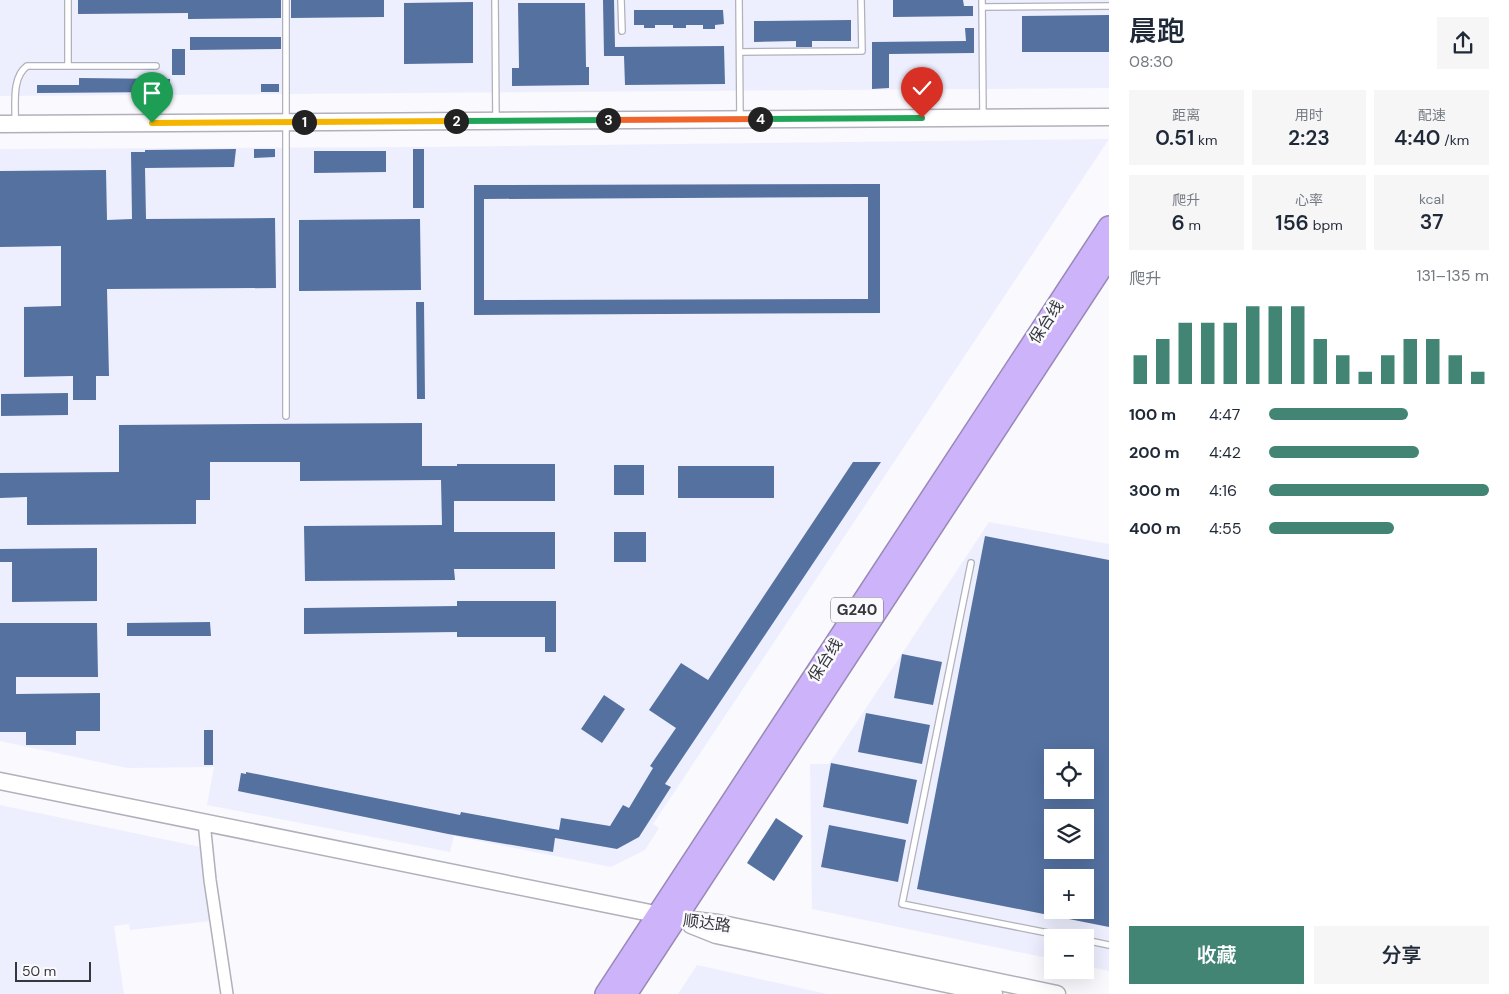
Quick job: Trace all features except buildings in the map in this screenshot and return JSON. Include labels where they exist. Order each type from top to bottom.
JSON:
[{"type":"highway","name":"保台线","points":[[626,994],[667,917],[1109,226]]},
{"type":"highway","name":"保台线","points":[[606,994],[667,917],[1109,256]]},
{"type":"street","points":[[7,124],[1109,117]]},
{"type":"street","points":[[0,781],[667,917]]},
{"type":"street","points":[[204,822],[210,880],[227,994]]},
{"type":"street","name":"顺达路","points":[[667,917],[716,935],[994,994]]},
{"type":"street","name":"顺达路","points":[[667,917],[718,923],[1057,994]]},
{"type":"lane","points":[[68,0],[68,65]]},
{"type":"lane","points":[[286,0],[286,416]]},
{"type":"lane","points":[[495,0],[496,121]]},
{"type":"lane","points":[[622,0],[622,31]]},
{"type":"lane","points":[[739,0],[740,119]]},
{"type":"lane","points":[[740,52],[862,51],[861,0]]},
{"type":"lane","points":[[983,118],[982,3],[1109,6]]},
{"type":"lane","points":[[7,124],[16,81],[21,70],[27,66],[156,66]]},
{"type":"lane","points":[[970,563],[902,904],[1044,932]]},
{"type":"lane","points":[[1094,942],[1109,945]]},
{"type":"shaded area","points":[[0,0],[1109,0],[1109,88],[0,96]]},
{"type":"shaded area","points":[[1109,139],[653,824],[659,828],[645,850],[611,867],[454,836],[450,852],[207,805],[214,767],[127,768],[0,741],[0,149],[425,147]]},
{"type":"shaded area","points":[[989,522],[1109,544],[1109,971],[1094,968],[1094,929],[1044,929],[1044,957],[812,909],[810,764],[829,764]]},
{"type":"shaded area","points":[[0,805],[201,847],[211,921],[130,930],[129,924],[114,926],[124,994],[0,994]]},
{"type":"shaded area","points":[[697,965],[769,981],[827,994],[678,994]]},
{"type":"route","points":[[152,123],[922,118]]}]
